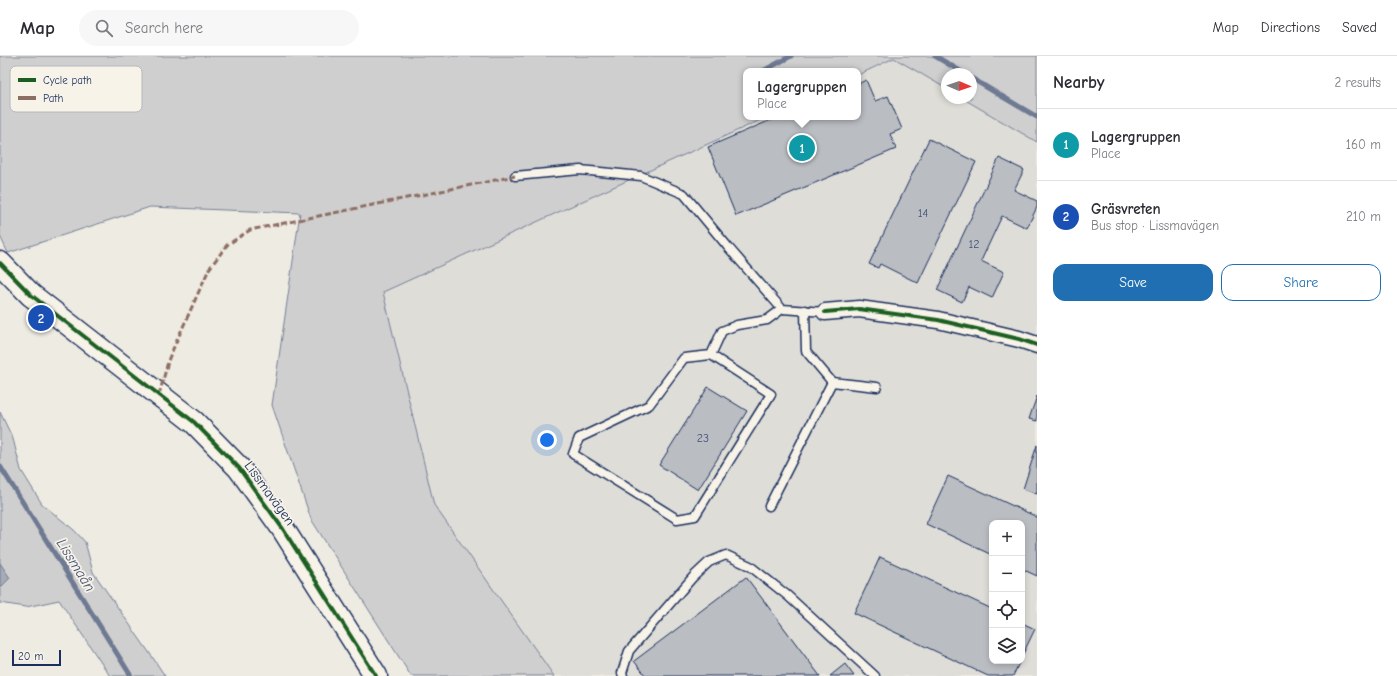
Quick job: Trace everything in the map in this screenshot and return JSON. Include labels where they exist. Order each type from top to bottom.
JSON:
[{"type":"street","name":"Lissmavägen","points":[[0,263],[31,295],[194,422],[239,468],[283,529],[376,676]]},
{"type":"street","points":[[825,312],[859,309],[938,320],[1019,339],[1037,345]]},
{"type":"lane","points":[[515,176],[580,170],[641,176],[684,194],[782,309]]},
{"type":"lane","points":[[711,355],[722,331],[737,325],[767,320],[782,309],[825,312]]},
{"type":"lane","points":[[805,310],[806,351],[832,382],[877,387]]},
{"type":"lane","points":[[711,355],[772,394],[696,516],[677,519],[573,454],[579,438],[649,405],[684,358],[711,355]]},
{"type":"lane","points":[[770,506],[832,382]]},
{"type":"lane","points":[[623,676],[622,673],[629,651],[693,577],[709,562],[726,555],[750,566],[788,596],[875,676]]},
{"type":"shaded area","points":[[0,56],[1037,56],[1037,142],[972,104],[977,104],[977,68],[941,68],[941,85],[894,58],[861,74],[861,68],[743,68],[743,120],[760,120],[383,292],[434,505],[554,676],[411,676],[311,519],[272,405],[300,213],[150,207],[8,253],[0,236]]},
{"type":"shaded area","points":[[894,58],[941,85],[941,104],[972,104],[1037,142],[1037,676],[554,676],[434,505],[383,292],[760,120],[861,120],[861,74]]},
{"type":"shaded area","points":[[0,412],[13,439],[21,470],[42,504],[74,530],[85,542],[93,572],[165,676],[110,676],[59,600],[26,607],[0,603]]},
{"type":"shaded area","points":[[0,563],[10,578],[0,588]]},
{"type":"building","points":[[866,80],[875,101],[888,96],[902,129],[890,134],[896,149],[736,216],[708,147],[771,120],[861,120],[861,82]]},
{"type":"building","points":[[929,139],[976,162],[918,283],[880,264],[878,268],[869,264]]},
{"type":"building","points":[[999,158],[1024,170],[1014,190],[1037,201],[1037,207],[1027,228],[1002,216],[981,261],[1004,272],[992,298],[969,287],[962,302],[937,290]]},
{"type":"building","points":[[708,387],[747,411],[698,490],[659,465]]},
{"type":"building","points":[[1037,396],[1037,421],[1029,419]]},
{"type":"building","points":[[1037,445],[1037,494],[1023,489]]},
{"type":"building","points":[[948,476],[1037,517],[1037,576],[1025,570],[1025,520],[989,520],[989,554],[926,524]]},
{"type":"building","points":[[880,557],[989,608],[989,664],[1019,664],[1013,676],[988,676],[854,613]]},
{"type":"building","points":[[746,577],[820,676],[646,676],[634,661]]},
{"type":"building","points":[[1025,624],[1035,629],[1025,650]]},
{"type":"building","points":[[845,664],[854,676],[830,676]]},
{"type":"waterway","points":[[769,68],[791,56]]},
{"type":"waterway","points":[[935,56],[955,68]]},
{"type":"waterway","points":[[977,82],[1037,117]]},
{"type":"waterway","name":"Lissmaån","points":[[0,466],[131,676]]},
{"type":"marked path","points":[[159,395],[169,358],[209,269],[227,245],[250,230],[515,176]]},
{"type":"cycle path","points":[[0,263],[31,295],[194,422],[239,468],[283,529],[376,676]]},
{"type":"cycle path","points":[[825,312],[859,309],[938,320],[1019,339],[1037,345]]},
{"type":"place","name":"Lagergruppen","points":[[802,148]]},
{"type":"place","name":"Gräsvreten","points":[[41,318]]}]
